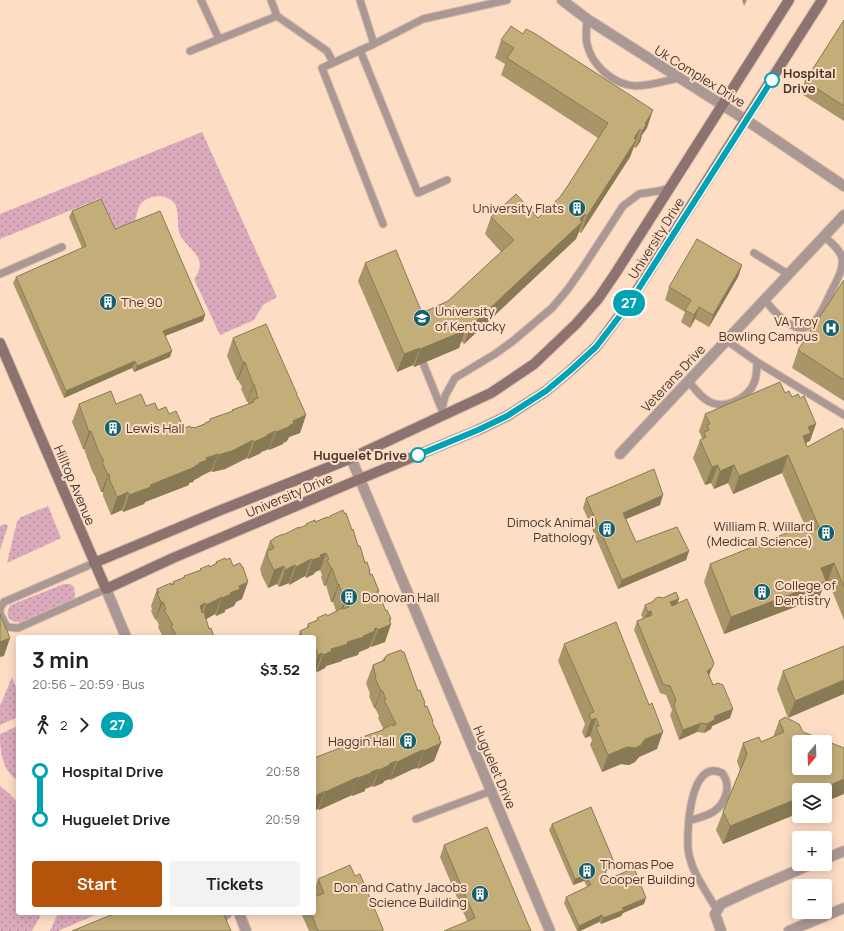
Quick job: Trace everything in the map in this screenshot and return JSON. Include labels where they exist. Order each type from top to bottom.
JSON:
[{"type":"street","name":"Uk Complex Drive","points":[[562,0],[587,19],[746,120],[844,186]]},
{"type":"street","name":"University Drive","points":[[94,563],[351,458],[443,412],[491,393],[534,364],[576,324],[598,299],[789,0]]},
{"type":"street","name":"University Drive","points":[[106,589],[181,555],[478,430],[507,416],[546,391],[596,347],[629,304],[822,0]]},
{"type":"street","name":"Veterans Drive","points":[[620,454],[844,215]]},
{"type":"street","name":"Hilltop Avenue","points":[[0,343],[125,635]]},
{"type":"street","name":"Huguelet Drive","points":[[351,458],[550,931]]},
{"type":"street","points":[[832,856],[844,850]]},
{"type":"street","points":[[721,931],[715,914],[721,904],[795,871]]},
{"type":"street","points":[[789,931],[844,908]]},
{"type":"street","points":[[217,921],[224,915]]},
{"type":"street","points":[[240,915],[246,931]]},
{"type":"lane","points":[[200,0],[219,39]]},
{"type":"lane","points":[[271,0],[277,16],[327,51],[333,62]]},
{"type":"lane","points":[[360,0],[374,44]]},
{"type":"lane","points":[[383,224],[322,68],[423,19],[507,0]]},
{"type":"lane","points":[[190,51],[277,16]]},
{"type":"lane","points":[[587,19],[586,43],[591,54],[600,68],[616,80],[636,86],[679,78]]},
{"type":"lane","points":[[360,50],[418,193],[446,180]]},
{"type":"lane","points":[[443,412],[445,396],[456,378],[513,341],[552,308],[568,289],[623,206],[639,194],[670,188]]},
{"type":"lane","points":[[764,300],[782,319],[792,326],[802,328],[814,322],[838,278],[842,263],[842,257],[839,251],[824,236]]},
{"type":"lane","points":[[0,274],[62,248]]},
{"type":"lane","points":[[754,253],[788,274]]},
{"type":"lane","points":[[726,340],[757,362],[844,415]]},
{"type":"lane","points":[[688,380],[710,403],[722,405],[729,404],[742,397],[752,388],[755,382],[757,362]]},
{"type":"lane","points":[[423,363],[443,412]]},
{"type":"lane","points":[[94,563],[4,602],[0,608],[0,614],[7,627],[18,628],[106,589]]},
{"type":"lane","points":[[689,821],[712,813],[723,802],[728,787],[727,781],[722,773],[713,771],[708,772],[700,780],[693,796],[689,821],[688,848],[692,866],[717,910]]},
{"type":"lane","points":[[416,819],[491,791]]},
{"type":"shaded area","points":[[202,132],[277,297],[263,305],[254,320],[220,335],[194,279],[200,266],[199,260],[180,235],[178,215],[175,204],[172,200],[167,198],[158,196],[143,201],[137,211],[135,222],[114,228],[101,198],[0,239],[0,214]]},
{"type":"shaded area","points":[[48,506],[61,538],[7,563],[17,522],[21,517]]},
{"type":"shaded area","points":[[5,524],[8,526],[0,550],[0,526]]},
{"type":"shaded area","points":[[64,584],[70,584],[74,587],[75,597],[71,602],[21,622],[11,620],[9,618],[8,612],[11,605]]},
{"type":"shaded area","points":[[12,677],[16,687],[16,718],[0,725],[0,706]]},
{"type":"shaded area","points":[[16,727],[16,779],[5,766],[1,753],[0,734]]},
{"type":"shaded area","points":[[0,786],[16,801],[16,915],[41,915],[32,931],[0,931]]},
{"type":"shaded area","points":[[57,915],[95,915],[58,931],[50,931]]},
{"type":"building","points":[[844,20],[844,106],[805,81]]},
{"type":"building","name":"University Flats","points":[[511,26],[523,34],[526,29],[534,33],[653,110],[645,124],[646,125],[642,131],[640,129],[634,138],[636,140],[587,216],[585,214],[580,219],[582,222],[471,326],[468,323],[464,327],[466,330],[404,354],[365,263],[396,250],[422,313],[448,301],[514,240],[491,217],[516,194],[538,218],[560,197],[608,123],[507,58],[514,48],[501,40]]},
{"type":"building","name":"The 90","points":[[101,199],[115,229],[160,211],[205,315],[163,331],[172,351],[137,366],[135,361],[66,391],[16,277],[86,246],[72,211]]},
{"type":"building","points":[[697,239],[742,265],[713,315],[699,307],[694,315],[685,310],[691,300],[669,287]]},
{"type":"building","name":"VA Troy Bowling Campus","points":[[844,280],[844,380],[798,350]]},
{"type":"building","name":"Lewis Hall","points":[[266,324],[306,415],[293,421],[294,423],[289,427],[276,432],[275,431],[254,442],[253,440],[232,451],[206,458],[207,460],[199,463],[195,467],[150,485],[151,487],[129,495],[128,492],[117,497],[109,478],[109,474],[108,475],[102,462],[104,461],[99,453],[91,431],[89,432],[79,404],[111,391],[116,404],[141,394],[146,406],[155,403],[158,410],[166,407],[169,414],[176,411],[184,428],[190,426],[191,428],[194,428],[205,424],[210,421],[210,419],[254,402],[253,400],[258,398],[245,362],[243,363],[233,338]]},
{"type":"building","points":[[780,382],[785,393],[789,391],[792,397],[798,394],[800,398],[804,396],[816,424],[808,427],[811,433],[803,436],[807,447],[842,428],[844,432],[844,587],[834,563],[821,568],[826,581],[731,617],[710,564],[804,526],[809,534],[819,527],[788,455],[739,476],[734,465],[720,471],[718,465],[712,467],[700,440],[706,437],[704,432],[709,430],[707,425],[710,424],[705,414]]},
{"type":"building","name":"Dimock Animal Pathology","points":[[654,469],[663,495],[623,513],[636,542],[677,527],[689,551],[622,580],[586,498]]},
{"type":"building","points":[[343,510],[345,514],[346,513],[358,546],[360,546],[365,563],[367,562],[370,575],[372,574],[379,591],[377,591],[379,595],[380,594],[386,611],[387,610],[391,619],[389,620],[391,624],[378,630],[377,628],[374,629],[375,631],[363,636],[364,637],[331,649],[332,651],[323,655],[322,653],[318,655],[316,650],[316,635],[302,635],[300,631],[309,627],[308,624],[318,620],[317,618],[326,614],[327,616],[342,608],[349,607],[346,600],[344,601],[339,584],[338,585],[332,568],[327,560],[329,559],[326,553],[320,555],[321,557],[311,559],[296,567],[295,565],[285,570],[284,566],[274,570],[267,556],[267,551],[274,548],[270,541],[274,538],[307,525],[306,524],[315,520],[315,522]]},
{"type":"building","points":[[225,558],[226,560],[230,558],[233,566],[240,563],[243,567],[248,582],[239,586],[240,589],[230,593],[231,594],[206,605],[205,603],[200,606],[202,613],[204,612],[209,629],[211,628],[213,635],[176,635],[171,626],[173,625],[164,610],[166,609],[163,602],[161,602],[157,593],[159,593],[157,589],[171,583],[171,585],[174,584],[173,582],[185,577],[184,576],[201,570],[200,569],[209,565],[210,567],[217,563],[216,562]]},
{"type":"building","points":[[676,592],[679,599],[670,602],[672,606],[687,599],[714,663],[712,668],[707,671],[713,685],[718,683],[723,685],[733,709],[715,716],[714,720],[707,724],[701,723],[683,730],[674,706],[676,700],[670,686],[663,684],[637,621],[652,615],[651,611],[648,612],[645,605],[652,602],[656,598],[663,598]]},
{"type":"building","points":[[0,614],[10,638],[0,642]]},
{"type":"building","points":[[616,622],[649,705],[652,703],[663,732],[645,739],[641,745],[635,748],[627,747],[608,755],[596,727],[599,726],[596,718],[591,720],[589,714],[594,712],[564,644]]},
{"type":"building","points":[[844,646],[844,680],[795,701],[783,671]]},
{"type":"building","name":"Haggin Hall","points":[[401,650],[404,652],[418,691],[420,690],[425,707],[427,706],[441,743],[389,764],[390,765],[379,770],[325,791],[316,797],[316,757],[396,724],[384,700],[386,699],[382,690],[381,691],[375,678],[373,665],[385,660],[384,658],[387,655]]},
{"type":"building","points":[[785,717],[799,724],[803,732],[811,735],[792,735],[792,775],[832,775],[832,743],[844,748],[844,779],[832,784],[792,783],[792,801],[730,826],[723,812],[747,754],[743,743],[759,737],[761,742],[784,732],[779,721]]},
{"type":"building","name":"Thomas Poe Cooper Building","points":[[591,807],[614,862],[603,867],[609,879],[634,868],[646,898],[622,908],[624,910],[603,918],[602,915],[579,926],[566,897],[591,885],[586,875],[575,879],[552,824]]},
{"type":"building","name":"Don and Cathy Jacobs Science Building","points":[[487,827],[531,931],[444,931],[475,918],[444,845]]},
{"type":"building","name":"Don and Cathy Jacobs Science Building","points":[[350,865],[355,876],[360,874],[383,931],[318,931],[312,915],[316,915],[316,896],[324,893],[318,879]]},
{"type":"building","points":[[111,915],[224,915],[231,931],[72,931]]},
{"type":"bus line","name":"27","points":[[418,455],[507,416],[546,391],[596,347],[629,304],[772,80]]},
{"type":"place","name":"Hospital Drive","points":[[772,80]]},
{"type":"place","name":"University Flats","points":[[577,208]]},
{"type":"place","name":"The 90","points":[[108,302]]},
{"type":"place","name":"University of Kentucky","points":[[422,318]]},
{"type":"place","name":"VA Troy Bowling Campus","points":[[831,328]]},
{"type":"place","name":"Lewis Hall","points":[[113,428]]},
{"type":"place","name":"Huguelet Drive","points":[[418,455]]},
{"type":"place","name":"Dimock Animal Pathology","points":[[607,529]]},
{"type":"place","name":"William R. Willard (Medical Science)","points":[[826,533]]},
{"type":"place","name":"College of Dentistry","points":[[762,592]]},
{"type":"place","name":"Donovan Hall","points":[[349,597]]},
{"type":"place","name":"Haggin Hall","points":[[408,741]]},
{"type":"place","name":"Thomas Poe Cooper Building","points":[[587,871]]},
{"type":"place","name":"Don and Cathy Jacobs Science Building","points":[[480,894]]}]
